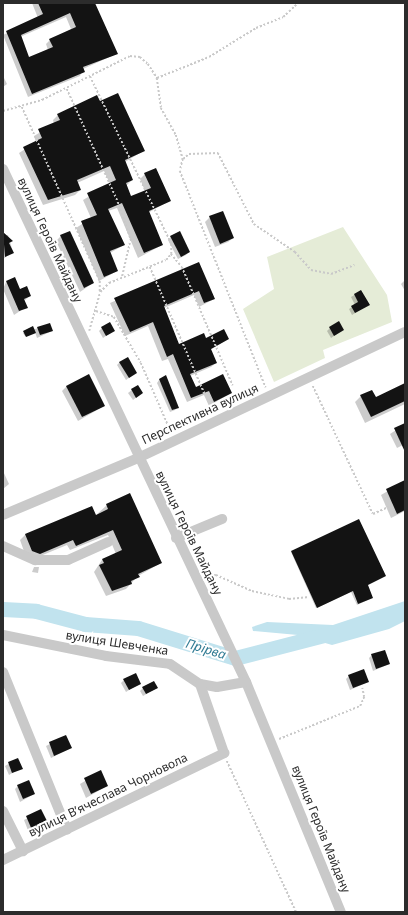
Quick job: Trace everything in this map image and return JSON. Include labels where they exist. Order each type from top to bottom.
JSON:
[{"type":"street","name":"вулиця Героїв Майдану","points":[[3,169],[138,458],[246,682],[341,912]]},
{"type":"street","name":"Перспективна вулиця","points":[[3,515],[138,458],[405,332]]},
{"type":"street","points":[[176,538],[222,519]]},
{"type":"street","points":[[3,546],[35,560],[68,560],[108,542]]},
{"type":"street","name":"вулиця Шевченка","points":[[3,635],[106,656],[170,664],[200,684],[217,687],[246,682]]},
{"type":"street","points":[[3,672],[67,830]]},
{"type":"street","points":[[200,684],[224,753]]},
{"type":"street","name":"вулиця Вʼячеслава Чорновола","points":[[3,860],[224,753]]},
{"type":"street","points":[[3,810],[23,851]]},
{"type":"path","points":[[157,78],[209,57],[256,28],[283,17],[298,3]]},
{"type":"path","points":[[3,111],[22,107],[66,89],[130,56],[140,57],[157,78],[162,108],[176,135],[183,159],[180,171],[269,396]]},
{"type":"path","points":[[90,77],[171,244],[171,254],[182,267],[233,386]]},
{"type":"path","points":[[66,89],[118,202],[131,239],[122,277]]},
{"type":"path","points":[[22,107],[100,281],[100,292],[92,329],[81,337]]},
{"type":"path","points":[[183,159],[189,154],[218,153],[254,224],[295,252],[311,270],[332,274],[354,265]]},
{"type":"path","points":[[100,292],[122,277],[150,267],[171,254]]},
{"type":"path","points":[[150,267],[205,395]]},
{"type":"path","points":[[96,311],[114,317],[140,362],[175,440]]},
{"type":"path","points":[[309,377],[373,514],[388,506]]},
{"type":"path","points":[[195,577],[216,575],[252,591],[289,599],[309,597]]},
{"type":"path","points":[[271,742],[360,706],[364,697],[362,688]]},
{"type":"path","points":[[224,753],[296,912]]},
{"type":"green space","points":[[343,227],[387,295],[392,322],[323,350],[325,358],[274,382],[243,309],[274,289],[267,257]]},
{"type":"water","points":[[405,601],[405,621],[389,629],[332,645],[298,635],[253,631],[252,627],[267,622],[333,625]]},
{"type":"building","points":[[38,3],[95,3],[118,54],[83,67],[85,72],[32,94],[6,31],[43,14]],"holes":[[[70,13],[76,27],[49,39],[53,47],[29,57],[21,35]]]},
{"type":"building","points":[[118,93],[145,151],[125,160],[133,180],[126,183],[131,196],[151,188],[144,173],[156,168],[171,201],[149,211],[163,245],[144,253],[122,203],[108,209],[125,245],[110,251],[118,271],[104,277],[81,221],[97,215],[87,193],[116,180],[110,166],[77,180],[81,190],[48,200],[23,147],[42,138],[38,129],[60,120],[57,114],[97,95],[100,101]]},
{"type":"building","points":[[223,211],[234,238],[220,244],[209,216]]},
{"type":"building","points":[[70,231],[94,283],[84,288],[60,235]]},
{"type":"building","points":[[180,231],[190,252],[181,257],[170,236]]},
{"type":"building","points":[[3,232],[13,241],[9,243],[14,253],[5,257]]},
{"type":"building","points":[[199,262],[215,299],[204,303],[199,291],[164,306],[179,344],[204,333],[206,338],[224,329],[229,339],[211,349],[217,363],[190,374],[196,387],[223,374],[232,393],[214,402],[209,391],[191,398],[173,354],[167,357],[153,322],[130,332],[114,298]]},
{"type":"building","points":[[15,277],[20,289],[27,286],[31,296],[24,299],[28,308],[19,311],[6,281]]},
{"type":"building","points":[[361,290],[370,305],[355,313],[351,306],[358,302],[354,294]]},
{"type":"building","points":[[339,321],[344,330],[334,336],[329,327]]},
{"type":"building","points":[[110,322],[115,331],[106,336],[101,327]]},
{"type":"building","points":[[50,323],[53,331],[40,335],[37,327]]},
{"type":"building","points":[[33,326],[36,333],[26,337],[23,331]]},
{"type":"building","points":[[128,357],[137,373],[129,378],[119,362]]},
{"type":"building","points":[[89,374],[105,406],[82,417],[66,386]]},
{"type":"building","points":[[166,375],[179,408],[172,410],[159,379]]},
{"type":"building","points":[[405,383],[405,401],[371,417],[360,395],[372,390],[376,397]]},
{"type":"building","points":[[138,385],[143,393],[136,398],[131,389]]},
{"type":"building","points":[[405,423],[405,452],[394,428]]},
{"type":"building","points":[[405,480],[405,510],[397,514],[386,489]]},
{"type":"building","points":[[130,493],[162,563],[138,574],[140,577],[131,581],[132,584],[112,591],[99,565],[104,563],[102,559],[122,550],[113,530],[76,546],[73,540],[40,554],[32,551],[25,534],[92,506],[96,515],[108,509],[106,504]]},
{"type":"building","points":[[359,519],[386,576],[368,585],[373,598],[358,604],[353,591],[317,608],[291,551]]},
{"type":"building","points":[[385,650],[390,664],[376,669],[371,654]]},
{"type":"building","points":[[364,669],[369,682],[353,688],[348,675]]},
{"type":"building","points":[[136,673],[141,684],[129,690],[123,679]]},
{"type":"building","points":[[154,681],[158,688],[146,694],[142,687]]},
{"type":"building","points":[[66,735],[72,748],[54,756],[49,742]]},
{"type":"building","points":[[18,758],[23,769],[12,773],[8,762]]},
{"type":"building","points":[[101,770],[108,786],[91,794],[84,778]]},
{"type":"building","points":[[29,780],[35,794],[23,799],[17,785]]},
{"type":"building","points":[[41,809],[48,823],[32,830],[26,816]]},
{"type":"waterway","name":"Прірва","points":[[3,609],[36,611],[85,624],[138,628],[235,658],[332,633]]}]
